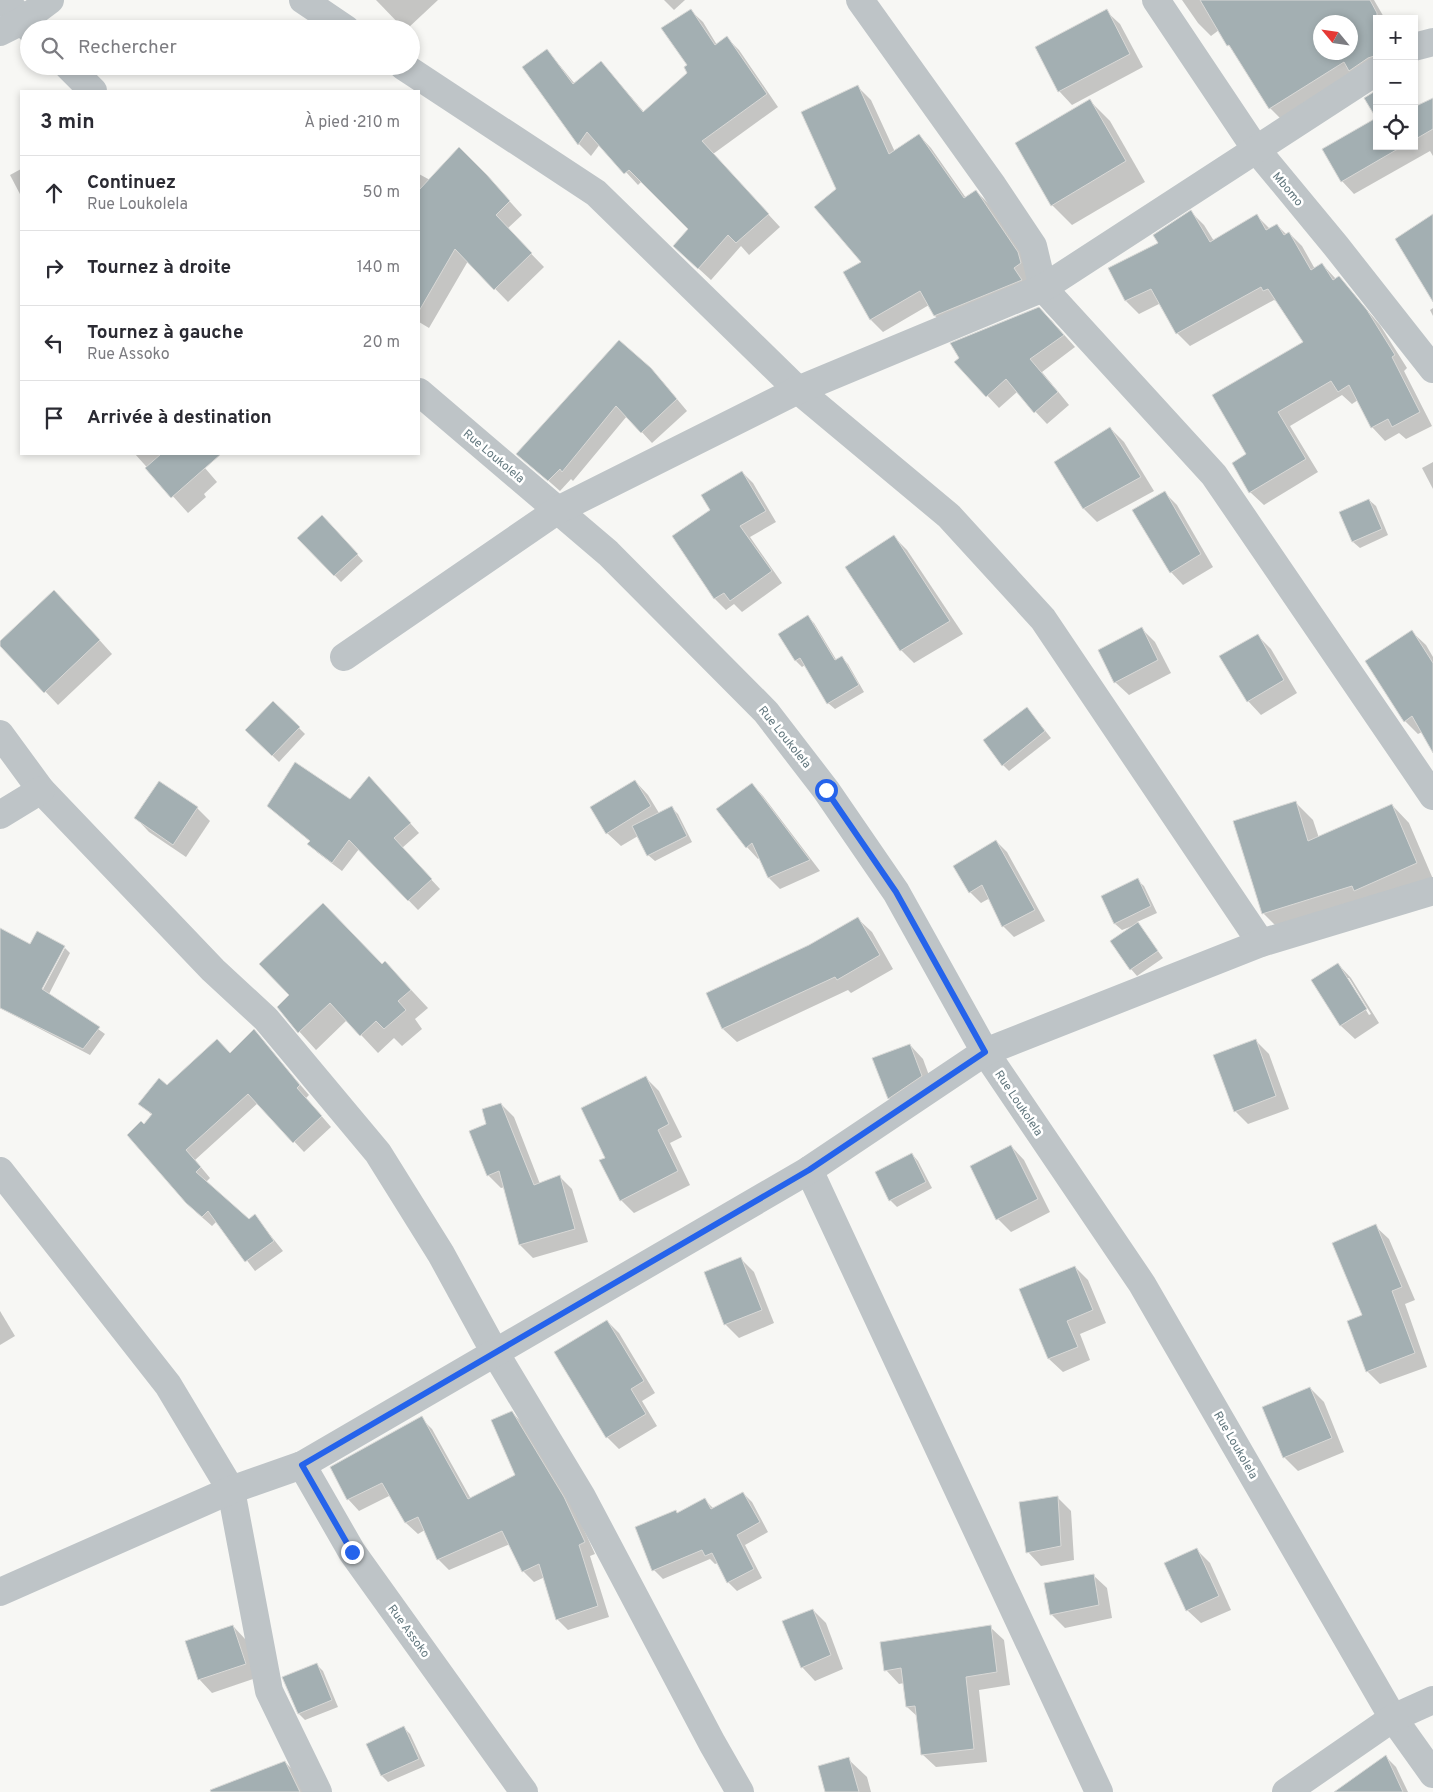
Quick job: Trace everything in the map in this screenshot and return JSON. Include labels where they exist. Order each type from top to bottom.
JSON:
[{"type":"street","points":[[14,20],[50,0]]},
{"type":"street","points":[[303,0],[333,20]]},
{"type":"street","points":[[860,0],[993,186],[1032,246],[1043,288],[1214,475],[1433,796]]},
{"type":"street","name":"Mbomo","points":[[1156,0],[1255,148],[1336,246],[1433,369]]},
{"type":"street","points":[[1418,46],[1433,42]]},
{"type":"street","points":[[344,657],[558,510],[798,390],[1043,288],[1255,148],[1373,74]]},
{"type":"street","points":[[77,75],[92,90]]},
{"type":"street","points":[[417,75],[596,193],[798,390],[949,516],[1043,619],[1261,943]]},
{"type":"street","name":"Rue Loukolela","points":[[420,393],[608,553],[766,712],[826,790],[896,892],[985,1052],[1142,1284],[1393,1718],[1433,1774]]},
{"type":"street","points":[[0,734],[41,790],[213,970],[266,1019],[378,1153],[441,1254],[494,1351],[582,1497],[712,1743],[740,1792]]},
{"type":"street","points":[[0,815],[41,790]]},
{"type":"street","points":[[0,1592],[231,1490],[302,1465],[494,1351],[809,1170],[985,1052],[1261,943],[1433,891]]},
{"type":"street","points":[[809,1170],[1099,1792]]},
{"type":"street","points":[[0,1171],[168,1385],[231,1490],[269,1691],[318,1792]]},
{"type":"street","name":"Rue Assoko","points":[[302,1465],[352,1552],[524,1792]]},
{"type":"street","points":[[1286,1792],[1393,1718],[1433,1700]]},
{"type":"building","points":[[1200,0],[1370,0],[1377,13],[1377,15],[1373,15],[1373,56],[1349,71],[1344,62],[1269,109],[1229,45],[1227,46]]},
{"type":"building","points":[[691,9],[715,45],[727,36],[767,94],[702,141],[769,214],[736,243],[728,235],[698,269],[673,246],[688,229],[629,170],[624,174],[587,132],[578,145],[522,67],[547,49],[573,84],[601,61],[643,112],[687,73],[684,67],[687,65],[661,28]]},
{"type":"building","points":[[1107,9],[1130,54],[1058,92],[1035,47]]},
{"type":"building","points":[[858,85],[889,154],[919,134],[964,198],[976,190],[1018,252],[1021,263],[1014,268],[1022,280],[934,316],[920,291],[870,320],[843,272],[861,262],[814,207],[836,189],[801,112]]},
{"type":"building","points":[[1373,92],[1373,113],[1364,98]]},
{"type":"building","points":[[1433,98],[1433,129],[1418,138],[1418,105]]},
{"type":"building","points":[[1090,99],[1126,161],[1051,206],[1015,143]]},
{"type":"building","points":[[1373,120],[1373,150],[1396,150],[1341,182],[1322,149]]},
{"type":"building","points":[[459,147],[510,201],[496,215],[532,253],[494,290],[455,249],[420,309],[420,189]]},
{"type":"building","points":[[1191,210],[1210,242],[1257,214],[1266,230],[1277,224],[1284,235],[1289,232],[1311,270],[1322,263],[1333,280],[1339,276],[1367,310],[1395,355],[1392,357],[1420,412],[1392,427],[1388,419],[1371,428],[1349,385],[1338,392],[1331,381],[1278,412],[1306,459],[1249,493],[1232,463],[1246,454],[1212,395],[1303,342],[1268,289],[1263,291],[1261,287],[1176,334],[1151,289],[1125,301],[1108,268],[1158,243],[1153,235]]},
{"type":"building","points":[[1433,214],[1433,302],[1395,239]]},
{"type":"building","points":[[1039,307],[1064,335],[1030,359],[1058,392],[1034,413],[1006,379],[986,397],[954,362],[959,358],[950,343]]},
{"type":"building","points":[[619,340],[651,368],[677,399],[641,433],[616,406],[562,472],[560,469],[548,481],[516,454]]},
{"type":"building","points":[[1110,427],[1141,477],[1083,509],[1054,462]]},
{"type":"building","points":[[160,455],[220,455],[171,498],[145,468]]},
{"type":"building","points":[[742,471],[766,511],[740,526],[772,571],[730,601],[724,593],[714,599],[672,536],[710,510],[701,495]]},
{"type":"building","points":[[1165,491],[1201,554],[1170,573],[1132,510]]},
{"type":"building","points":[[1369,499],[1382,529],[1352,542],[1339,512]]},
{"type":"building","points":[[322,515],[358,554],[334,576],[297,538]]},
{"type":"building","points":[[894,535],[950,621],[900,651],[845,567]]},
{"type":"building","points":[[54,590],[100,640],[44,693],[0,646],[0,641]]},
{"type":"building","points":[[808,615],[835,660],[842,656],[859,685],[827,704],[800,658],[795,661],[778,634]]},
{"type":"building","points":[[1142,627],[1158,660],[1114,683],[1098,650]]},
{"type":"building","points":[[1412,630],[1433,663],[1433,753],[1412,716],[1404,722],[1365,661]]},
{"type":"building","points":[[1258,634],[1284,680],[1247,702],[1219,656]]},
{"type":"building","points":[[273,701],[300,727],[272,756],[245,730]]},
{"type":"building","points":[[1027,707],[1045,731],[1002,766],[983,740]]},
{"type":"building","points":[[295,762],[350,799],[369,776],[411,823],[394,838],[432,879],[408,901],[349,840],[332,863],[307,844],[310,841],[267,806]]},
{"type":"building","points":[[635,780],[651,806],[606,834],[590,807]]},
{"type":"building","points":[[159,781],[198,807],[173,845],[134,818]]},
{"type":"building","points":[[752,783],[810,860],[768,878],[752,843],[746,848],[716,809]]},
{"type":"building","points":[[1296,801],[1308,841],[1392,804],[1417,863],[1354,891],[1352,886],[1262,914],[1233,821]]},
{"type":"building","points":[[672,806],[687,836],[647,856],[632,826]]},
{"type":"building","points":[[996,840],[1035,910],[1002,927],[982,885],[969,893],[953,866]]},
{"type":"building","points":[[1138,878],[1151,906],[1114,924],[1101,896]]},
{"type":"building","points":[[323,903],[382,964],[385,961],[411,990],[398,1001],[406,1010],[384,1029],[376,1021],[360,1036],[330,1003],[298,1033],[277,1007],[289,995],[259,964]]},
{"type":"building","points":[[858,917],[880,955],[837,980],[835,977],[722,1029],[706,993],[809,945]]},
{"type":"building","points":[[1138,922],[1158,951],[1130,970],[1110,941]]},
{"type":"building","points":[[0,928],[30,944],[37,931],[65,946],[42,989],[100,1027],[83,1049],[0,1008]]},
{"type":"building","points":[[1338,963],[1367,1009],[1340,1026],[1311,980]]},
{"type":"building","points":[[254,1029],[300,1085],[297,1088],[322,1116],[293,1143],[248,1094],[186,1150],[201,1167],[196,1172],[249,1219],[255,1214],[274,1241],[245,1262],[208,1211],[202,1217],[186,1203],[127,1135],[141,1121],[144,1124],[152,1114],[138,1104],[159,1078],[167,1085],[217,1039],[230,1053]]},
{"type":"building","points":[[1256,1039],[1276,1096],[1234,1112],[1213,1055]]},
{"type":"building","points":[[910,1044],[922,1076],[888,1099],[872,1058]]},
{"type":"building","points":[[646,1076],[669,1124],[658,1130],[678,1171],[620,1201],[599,1160],[605,1158],[581,1108]]},
{"type":"building","points":[[501,1103],[534,1185],[560,1175],[575,1229],[519,1245],[499,1171],[487,1176],[469,1131],[486,1124],[482,1109]]},
{"type":"building","points":[[1011,1145],[1038,1199],[996,1220],[970,1166]]},
{"type":"building","points":[[912,1153],[926,1182],[889,1201],[875,1172]]},
{"type":"building","points":[[1376,1224],[1402,1287],[1392,1291],[1415,1353],[1366,1372],[1347,1321],[1362,1315],[1332,1243]]},
{"type":"building","points":[[741,1257],[762,1310],[724,1325],[704,1272]]},
{"type":"building","points":[[1075,1266],[1093,1310],[1067,1321],[1078,1347],[1048,1359],[1019,1289]]},
{"type":"building","points":[[607,1320],[644,1381],[631,1389],[646,1414],[606,1438],[554,1352]]},
{"type":"building","points":[[1310,1387],[1332,1438],[1283,1458],[1262,1407]]},
{"type":"building","points":[[512,1411],[564,1497],[585,1542],[579,1545],[598,1606],[556,1620],[539,1564],[522,1572],[502,1531],[437,1560],[418,1517],[405,1523],[382,1483],[347,1500],[330,1467],[422,1416],[468,1499],[515,1475],[491,1420]]},
{"type":"building","points":[[743,1492],[760,1522],[737,1535],[754,1569],[727,1583],[712,1553],[705,1556],[702,1550],[652,1571],[635,1527],[676,1510],[677,1513],[705,1498],[711,1509]]},
{"type":"building","points":[[1058,1496],[1061,1546],[1026,1553],[1019,1502]]},
{"type":"building","points":[[1197,1548],[1219,1596],[1186,1611],[1164,1563]]},
{"type":"building","points":[[1094,1574],[1099,1605],[1050,1615],[1044,1583]]},
{"type":"building","points":[[813,1609],[831,1655],[801,1668],[782,1621]]},
{"type":"building","points":[[233,1625],[246,1664],[198,1680],[185,1641]]},
{"type":"building","points":[[991,1625],[997,1672],[966,1677],[974,1749],[921,1755],[915,1706],[906,1707],[901,1668],[884,1671],[880,1642]]},
{"type":"building","points":[[317,1663],[332,1700],[298,1714],[282,1677]]},
{"type":"building","points":[[404,1726],[419,1759],[381,1776],[366,1744]]},
{"type":"building","points":[[1386,1755],[1403,1792],[1334,1792]]},
{"type":"building","points":[[849,1757],[859,1792],[825,1792],[818,1766]]},
{"type":"building","points":[[285,1761],[300,1792],[211,1792],[210,1790]]},
{"type":"route","points":[[352,1552],[302,1465],[494,1351],[809,1170],[985,1052],[896,892],[826,790]]}]
